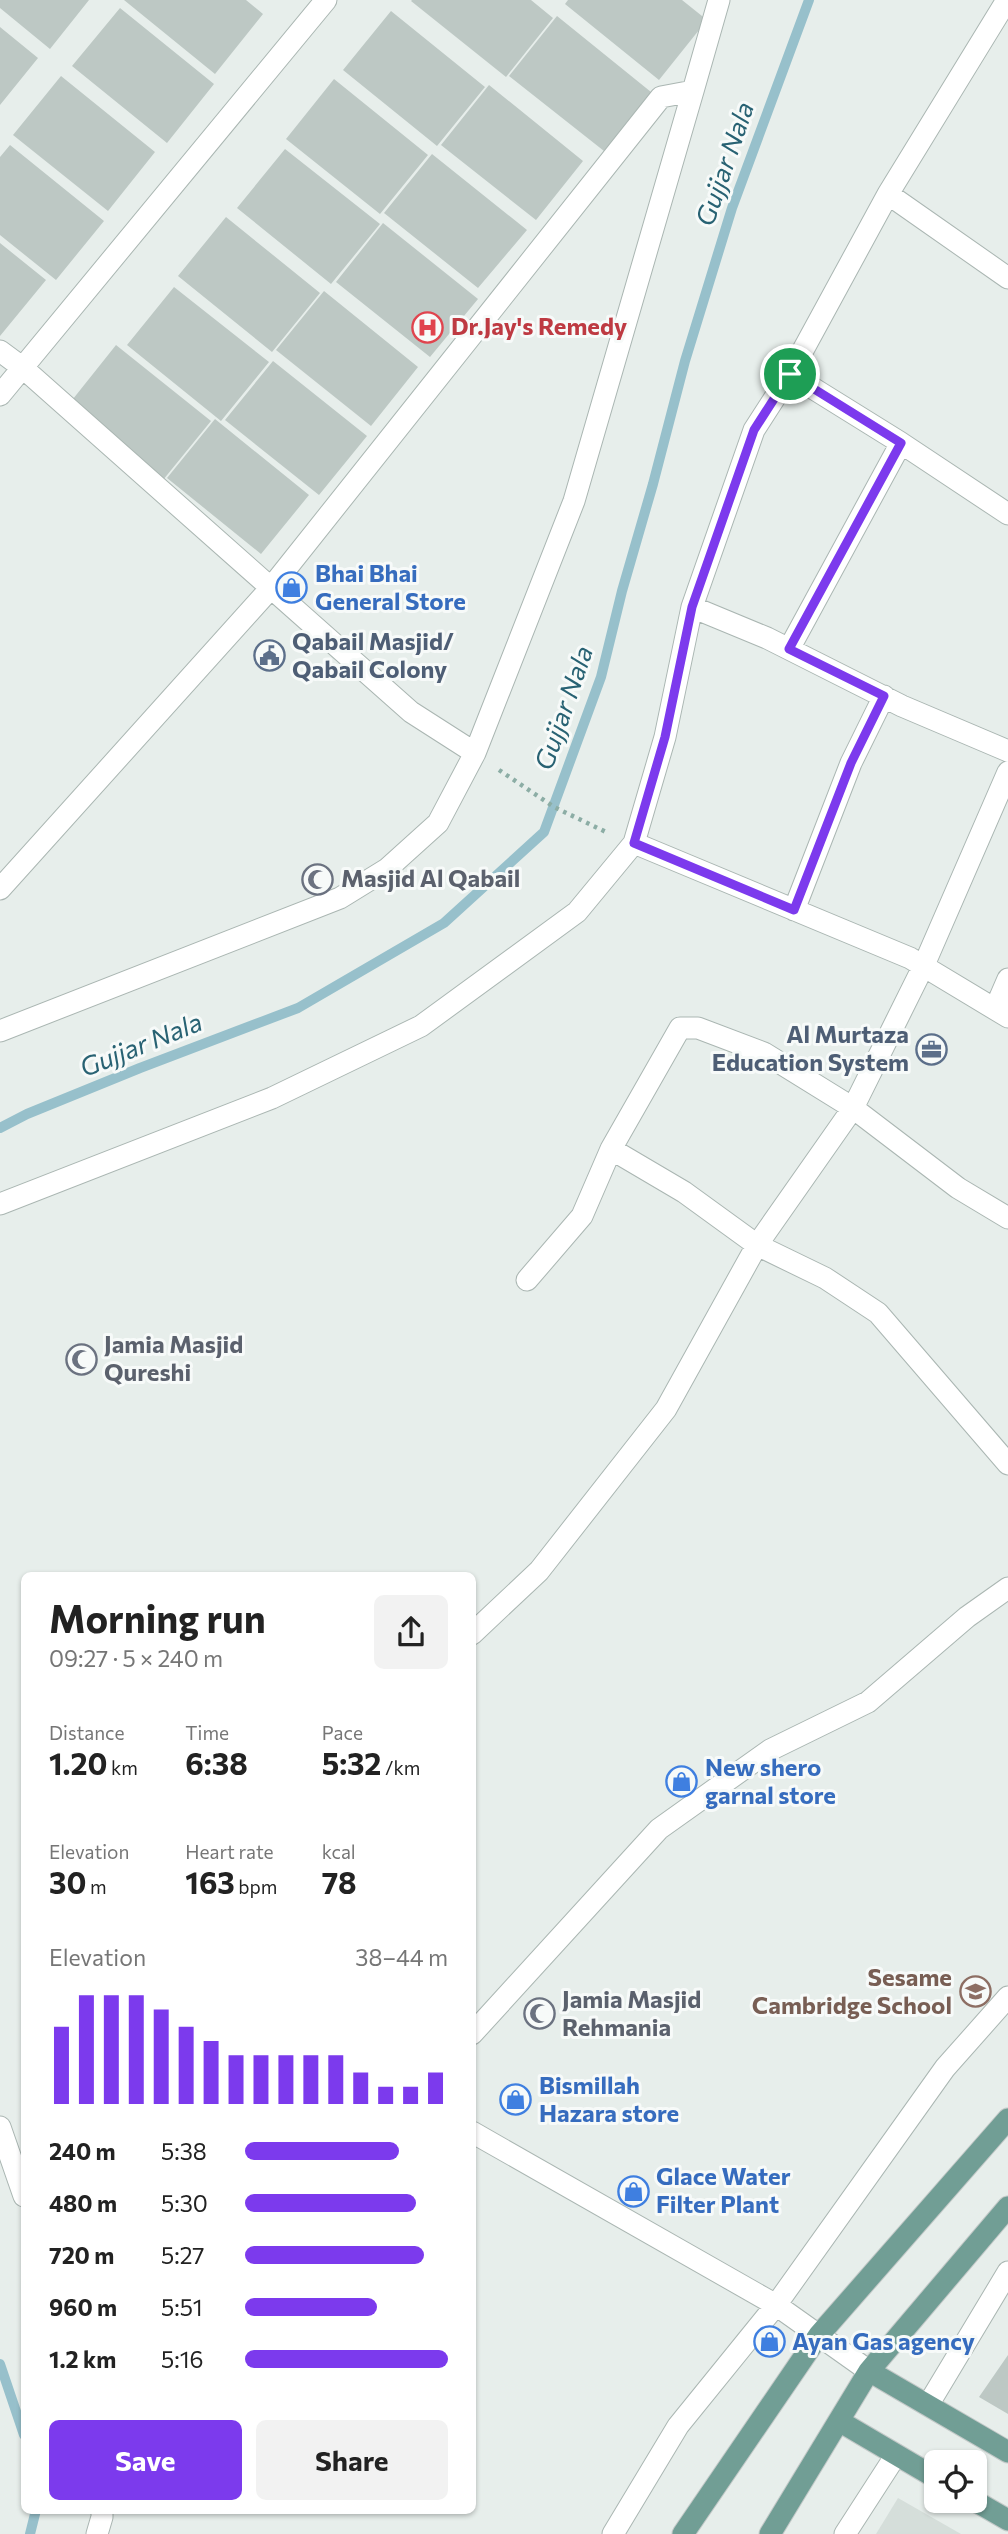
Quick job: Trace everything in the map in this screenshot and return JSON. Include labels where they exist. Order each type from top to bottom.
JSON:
[{"type":"main road","points":[[683,2534],[819,2335],[1008,2119]]},
{"type":"main road","points":[[770,2534],[869,2371],[1008,2207]]},
{"type":"main road","points":[[869,2371],[1008,2452]]},
{"type":"main road","points":[[839,2421],[924,2471]]},
{"type":"main road","points":[[987,2508],[1008,2520]]},
{"type":"street","points":[[0,396],[326,0]]},
{"type":"street","points":[[0,1031],[340,898],[387,869],[438,823],[475,754],[574,501],[719,0]]},
{"type":"street","points":[[0,1204],[272,1098],[421,1026],[577,912],[634,843],[665,737],[692,607],[754,430],[790,374],[888,194],[1000,28],[1007,0]]},
{"type":"street","points":[[0,889],[270,589],[661,97],[693,91]]},
{"type":"street","points":[[888,194],[1008,278]]},
{"type":"street","points":[[0,351],[23,368],[411,712],[475,754]]},
{"type":"street","points":[[790,374],[1008,514]]},
{"type":"street","points":[[789,649],[901,443]]},
{"type":"street","points":[[692,607],[1008,751]]},
{"type":"street","points":[[794,910],[851,763],[884,696]]},
{"type":"street","points":[[476,1630],[539,1571],[666,1409],[757,1245],[853,1108],[925,965],[1008,772]]},
{"type":"street","points":[[634,843],[925,965],[1002,1013],[1008,979]]},
{"type":"street","points":[[527,1280],[582,1216],[611,1149],[680,1028],[698,1028],[764,1053],[853,1108],[958,1188],[1008,1218]]},
{"type":"street","points":[[611,1149],[684,1192],[757,1245],[825,1278],[878,1313],[1008,1464]]},
{"type":"street","points":[[476,2030],[659,1829],[771,1750],[868,1702],[967,1617],[1008,1588]]},
{"type":"street","points":[[613,2534],[678,2426],[776,2305],[945,2068],[1008,1997]]},
{"type":"street","points":[[0,2127],[21,2187]]},
{"type":"street","points":[[476,2134],[776,2305],[869,2371]]},
{"type":"street","points":[[928,2405],[1008,2272]]},
{"type":"street","points":[[845,2534],[896,2455]]},
{"type":"street","points":[[97,2534],[103,2514]]},
{"type":"path","points":[[475,754],[576,820]]},
{"type":"shaded area","points":[[898,2498],[961,2534],[876,2534]]},
{"type":"building","points":[[0,0],[89,0],[50,49],[0,8]]},
{"type":"building","points":[[124,0],[246,0],[263,14],[215,74]]},
{"type":"building","points":[[412,0],[531,0],[553,18],[506,77]]},
{"type":"building","points":[[568,0],[682,0],[707,20],[659,80],[565,4]]},
{"type":"building","points":[[120,8],[214,84],[167,143],[72,66]]},
{"type":"building","points":[[391,11],[485,87],[437,146],[343,70]]},
{"type":"building","points":[[557,16],[651,92],[604,151],[509,76]]},
{"type":"building","points":[[0,27],[38,58],[0,105]]},
{"type":"building","points":[[61,76],[155,152],[108,211],[13,135]]},
{"type":"building","points":[[334,79],[428,155],[380,214],[286,139]]},
{"type":"building","points":[[489,85],[583,161],[536,220],[441,145]]},
{"type":"building","points":[[10,145],[104,221],[56,280],[0,235],[0,157]]},
{"type":"building","points":[[285,149],[380,224],[331,284],[237,208]]},
{"type":"building","points":[[432,154],[527,230],[478,288],[384,213]]},
{"type":"building","points":[[226,217],[320,293],[272,352],[178,276]]},
{"type":"building","points":[[383,223],[478,299],[430,357],[336,282]]},
{"type":"building","points":[[0,243],[46,280],[0,336]]},
{"type":"building","points":[[174,287],[269,362],[221,421],[127,345]]},
{"type":"building","points":[[324,291],[418,367],[371,426],[276,350]]},
{"type":"building","points":[[116,345],[211,421],[163,480],[69,404]]},
{"type":"building","points":[[273,361],[367,436],[319,495],[225,420]]},
{"type":"building","points":[[215,419],[309,495],[261,554],[167,478]]},
{"type":"building","points":[[1008,2355],[1008,2414],[979,2397]]},
{"type":"waterway","name":"Gujjar Nala","points":[[0,1128],[27,1114],[140,1068],[298,1008],[444,923],[544,832],[601,677],[685,361],[732,208],[809,0]]},
{"type":"waterway","name":"Gujjar Nala","points":[[0,2364],[21,2426]]},
{"type":"waterway","name":"Gujjar Nala","points":[[30,2534],[35,2514]]},
{"type":"place","name":"Dr.Jay's Remedy","points":[[428,327]]},
{"type":"place","name":"Bhai Bhai General Store","points":[[292,588]]},
{"type":"place","name":"Qabail Masjid/ Qabail Colony","points":[[269,656]]},
{"type":"place","name":"Masjid Al Qabail","points":[[318,879]]},
{"type":"place","name":"Al Murtaza Education System","points":[[932,1049]]},
{"type":"place","name":"Jamia Masjid Qureshi","points":[[81,1359]]},
{"type":"place","name":"New shero garnal store","points":[[682,1782]]},
{"type":"place","name":"Sesame Cambridge School","points":[[975,1992]]},
{"type":"place","name":"Jamia Masjid Rehmania","points":[[539,2014]]},
{"type":"place","name":"Bismillah Hazara store","points":[[516,2100]]},
{"type":"place","name":"Glace Water Filter Plant","points":[[633,2191]]},
{"type":"place","name":"Ayan Gas agency","points":[[769,2342]]},
{"type":"route","points":[[790,374],[901,443],[789,649],[884,696],[851,763],[794,910],[634,843],[665,737],[692,607],[754,430],[790,374]]}]
